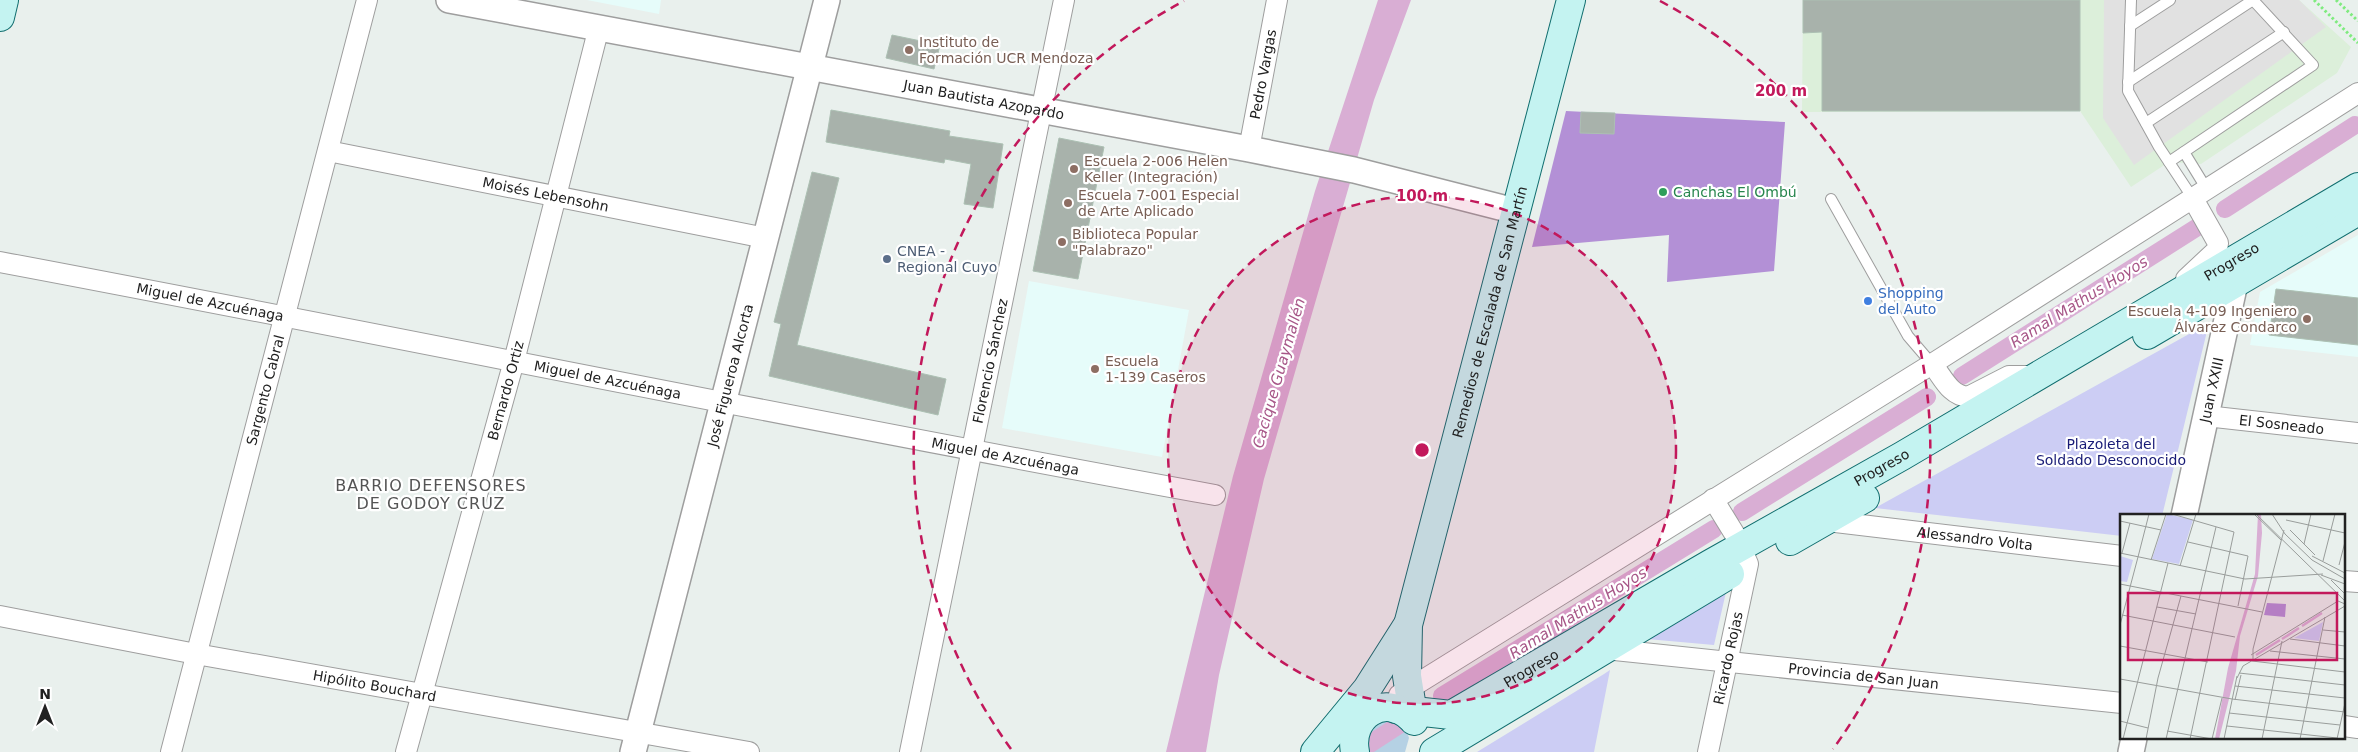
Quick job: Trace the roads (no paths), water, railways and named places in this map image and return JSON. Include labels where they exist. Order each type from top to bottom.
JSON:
[{"type":"main road","points":[[0,17],[4,0]]},
{"type":"main road","name":"Remedios de Escalada de San Martín","points":[[1387,709],[1571,0]]},
{"type":"main road","name":"Progreso","points":[[1434,752],[1606,649],[1742,550],[1827,520],[2231,275],[2358,187]]},
{"type":"main road","name":"Progreso","points":[[1387,709],[1451,715],[1742,550],[2151,311],[2231,275],[2358,211]]},
{"type":"main road","name":"Remedios de Escalada de San Martín","points":[[1315,752],[1387,709],[1406,657],[1408,625]]},
{"type":"main road","points":[[1320,752],[1336,737],[1387,709]]},
{"type":"main road","points":[[1355,752],[1354,732],[1387,709]]},
{"type":"main road","points":[[1387,709],[1421,738],[1419,752]]},
{"type":"street","name":"Sargento Cabral","points":[[171,752],[367,0]]},
{"type":"street","name":"Juan Bautista Azopardo","points":[[449,0],[1249,149],[1354,170],[1515,211]]},
{"type":"street","name":"José Figueroa Alcorta","points":[[635,742],[826,0]]},
{"type":"street","name":"Florencio Sánchez","points":[[910,752],[1064,0]]},
{"type":"street","name":"Pedro Vargas","points":[[1249,149],[1277,0]]},
{"type":"street","name":"Bernardo Ortiz","points":[[406,752],[514,361],[599,28]]},
{"type":"street","points":[[1387,709],[1450,665],[1713,499],[1936,369],[2358,92]]},
{"type":"street","name":"Moisés Lebensohn","points":[[328,151],[765,238]]},
{"type":"street","points":[[2151,311],[2217,250],[2218,243],[2199,198]]},
{"type":"street","name":"Miguel de Azcuénaga","points":[[0,262],[722,400],[971,451],[1215,495]]},
{"type":"street","name":"Juan XXIII","points":[[2184,514],[2206,416],[2231,275]]},
{"type":"street","points":[[1936,369],[1954,394],[1968,397],[2004,378],[2014,375],[2039,376]]},
{"type":"street","name":"El Sosneado","points":[[2206,416],[2358,433]]},
{"type":"street","points":[[1713,499],[1742,550]]},
{"type":"street","name":"Alessandro Volta","points":[[1827,520],[2120,556]]},
{"type":"street","name":"Ricardo Rojas","points":[[1708,752],[1727,661],[1742,550]]},
{"type":"street","name":"Hipólito Bouchard","points":[[0,616],[196,654],[422,693],[635,742],[749,752]]},
{"type":"street","name":"Provincia de San Juan","points":[[1606,649],[2120,703]]},
{"type":"street","points":[[1406,657],[1413,666],[1422,670],[1450,665]]},
{"type":"lane","points":[[2131,0],[2128,91],[2169,162],[2199,198]]},
{"type":"lane","points":[[2130,26],[2170,0]]},
{"type":"lane","points":[[2128,82],[2253,0],[2313,65],[2169,162]]},
{"type":"lane","points":[[2146,123],[2284,32]]},
{"type":"lane","points":[[2184,152],[2199,198]]},
{"type":"lane","points":[[1831,199],[1908,336],[1936,369]]},
{"type":"water","name":"Cacique Guaymallén","points":[[1378,0],[1411,0],[1374,100],[1264,479],[1219,675],[1206,752],[1166,752],[1233,476],[1315,191]]},
{"type":"waterway","name":"Ramal Mathus Hoyos","points":[[2225,209],[2355,125]]},
{"type":"waterway","name":"Ramal Mathus Hoyos","points":[[1962,376],[2196,228]]},
{"type":"waterway","name":"Ramal Mathus Hoyos","points":[[1742,512],[1927,397]]},
{"type":"waterway","name":"Ramal Mathus Hoyos","points":[[1442,696],[1714,529]]},
{"type":"waterway","name":"Ramal Mathus Hoyos","points":[[1365,747],[1399,725]]},
{"type":"place","name":"Instituto de Formación UCR Mendoza","points":[[909,50]]},
{"type":"place","name":"Escuela 2-006 Helen Keller (Integración)","points":[[1074,169]]},
{"type":"place","name":"Canchas El Ombú","points":[[1663,192]]},
{"type":"place","name":"Escuela 7-001 Especial de Arte Aplicado","points":[[1068,203]]},
{"type":"place","name":"Biblioteca Popular \"Palabrazo\"","points":[[1062,242]]},
{"type":"place","name":"CNEA - Regional Cuyo","points":[[887,259]]},
{"type":"place","name":"Shopping del Auto","points":[[1868,301]]},
{"type":"place","name":"Escuela 4-109 Ingeniero Álvarez Condarco","points":[[2307,319]]},
{"type":"place","name":"Escuela 1-139 Caseros","points":[[1095,369]]},
{"type":"district","name":"BARRIO DEFENSORES DE GODOY CRUZ","points":[[431,494]]},
{"type":"park label","name":"Plazoleta del Soldado Desconocido","points":[[2111,452]]}]
